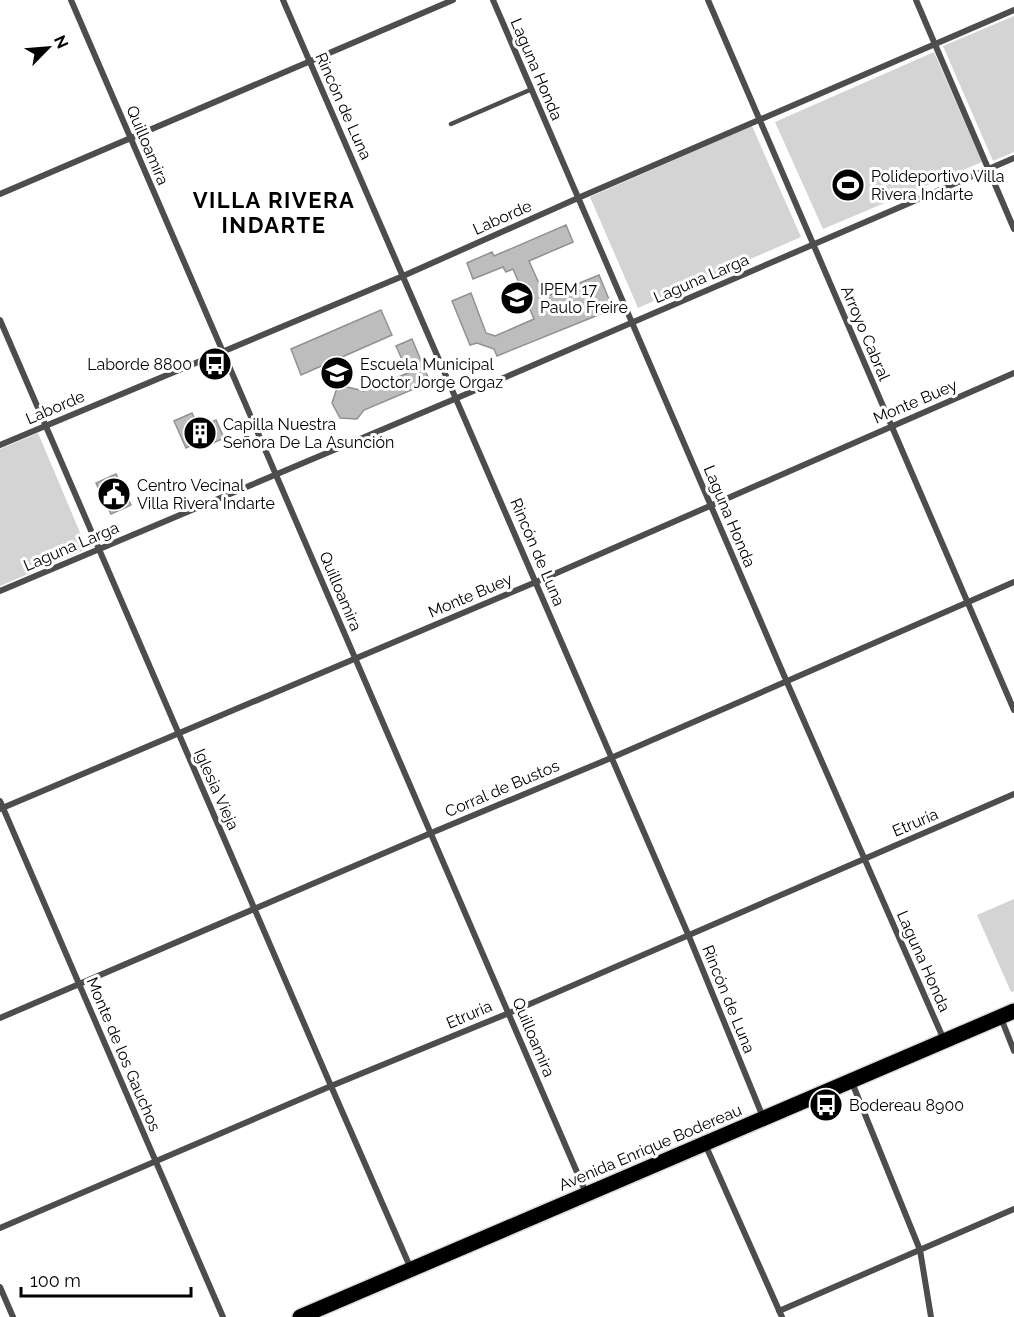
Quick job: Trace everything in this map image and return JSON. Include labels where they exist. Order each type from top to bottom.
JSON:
[{"type":"main road","name":"Avenida Enrique Bodereau","points":[[300,1317],[320,1313],[412,1269],[586,1193],[1007,1014]]},
{"type":"street","name":"Quilloamira","points":[[71,0],[586,1193]]},
{"type":"street","name":"Rincón de Luna","points":[[283,0],[688,934],[763,1117]]},
{"type":"street","points":[[0,194],[453,0]]},
{"type":"street","name":"Laguna Honda","points":[[493,0],[786,680],[945,1040]]},
{"type":"street","name":"Arroyo Cabral","points":[[708,0],[1014,710]]},
{"type":"street","points":[[916,0],[1014,229]]},
{"type":"street","name":"Laborde","points":[[0,445],[403,276],[759,119],[1014,10]]},
{"type":"street","name":"Laguna Larga","points":[[0,591],[457,398],[1014,158]]},
{"type":"street","name":"Iglesia Vieja","points":[[0,320],[412,1269]]},
{"type":"street","name":"Monte Buey","points":[[1,806],[536,582],[1014,373]]},
{"type":"street","name":"Corral de Bustos","points":[[0,1018],[611,758],[1014,582]]},
{"type":"street","name":"Etruria","points":[[0,1228],[1014,794]]},
{"type":"street","name":"Monte de los Gauchos","points":[[1,806],[223,1317]]},
{"type":"street","points":[[1007,1014],[1014,1051]]},
{"type":"street","points":[[850,1080],[920,1250],[931,1317]]},
{"type":"street","points":[[705,1143],[780,1314],[1014,1209]]},
{"type":"street","points":[[0,1287],[13,1317]]},
{"type":"lane","points":[[451,124],[532,89]]},
{"type":"shaded area","points":[[1014,16],[1014,152],[993,161],[943,46]]},
{"type":"shaded area","points":[[934,52],[982,162],[823,229],[775,122]]},
{"type":"shaded area","points":[[752,126],[801,237],[638,308],[590,197]]},
{"type":"shaded area","points":[[38,433],[87,549],[0,586],[0,449]]},
{"type":"shaded area","points":[[1014,899],[1014,991],[1011,992],[977,915]]},
{"type":"building","points":[[566,225],[573,242],[529,261],[545,297],[599,275],[613,309],[497,356],[494,349],[477,343],[470,345],[452,301],[471,293],[486,333],[495,336],[534,319],[513,269],[506,272],[503,267],[473,279],[467,263],[492,252],[494,256]]},
{"type":"building","points":[[381,310],[392,335],[301,375],[291,349]]},
{"type":"building","points":[[412,339],[430,382],[364,410],[357,419],[340,418],[332,403],[338,385],[364,391],[408,373],[396,346]]},
{"type":"building","name":"Capilla Nuestra Señora De La Asunción","points":[[192,413],[199,428],[216,420],[224,438],[202,448],[199,442],[186,448],[174,421]]},
{"type":"building","name":"Centro Vecinal Villa Rivera Indarte","points":[[116,474],[131,505],[111,514],[96,483]]},
{"type":"place","name":"Polideportivo Villa Rivera Indarte","points":[[848,185]]},
{"type":"place","name":"IPEM 17 Paulo Freire","points":[[517,298]]},
{"type":"place","name":"Laborde 8800","points":[[215,364]]},
{"type":"place","name":"Escuela Municipal Doctor Jorge Orgaz","points":[[337,373]]},
{"type":"place","name":"Capilla Nuestra Señora De La Asunción","points":[[200,433]]},
{"type":"place","name":"Centro Vecinal Villa Rivera Indarte","points":[[114,494]]},
{"type":"place","name":"Bodereau 8900","points":[[826,1105]]},
{"type":"district","name":"VILLA RIVERA INDARTE","points":[[274,212]]}]
